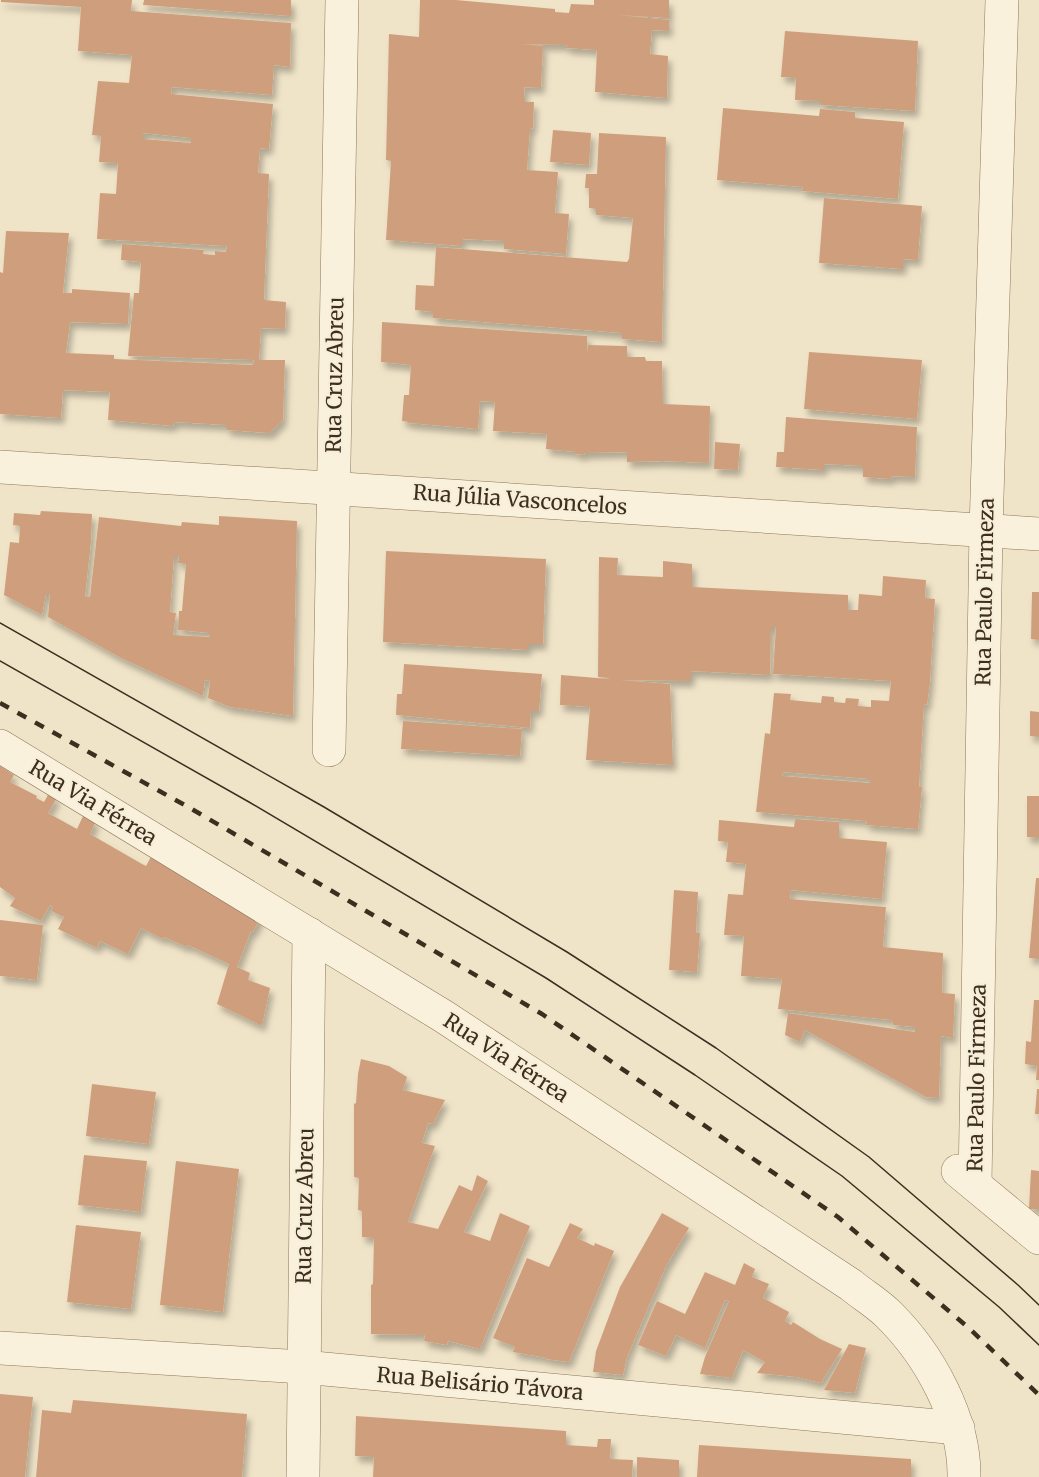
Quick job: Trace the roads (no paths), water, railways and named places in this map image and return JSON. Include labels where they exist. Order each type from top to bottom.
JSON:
[{"type":"street","name":"Rua Cruz Abreu","points":[[329,750],[342,0]]},
{"type":"street","name":"Rua Paulo Firmeza","points":[[1002,0],[966,1177],[1039,1238]]},
{"type":"street","name":"Rua Júlia Vasconcelos","points":[[0,467],[1039,534]]},
{"type":"street","name":"Rua Via Férrea","points":[[0,746],[443,1016],[851,1285],[888,1314],[920,1352],[943,1390],[958,1428]]},
{"type":"street","name":"Rua Cruz Abreu","points":[[303,1477],[309,934]]},
{"type":"street","name":"Rua Belisário Távora","points":[[0,1347],[303,1367],[958,1428]]},
{"type":"street","points":[[958,1428],[973,1473]]},
{"type":"tram line","points":[[0,623],[324,807],[567,952],[716,1048],[869,1157],[1039,1305]]},
{"type":"tram line","points":[[0,661],[249,802],[546,978],[695,1075],[842,1176],[999,1307],[1039,1345]]},
{"type":"railway","points":[[0,703],[190,808],[542,1014],[838,1217],[970,1329],[1039,1395]]}]
